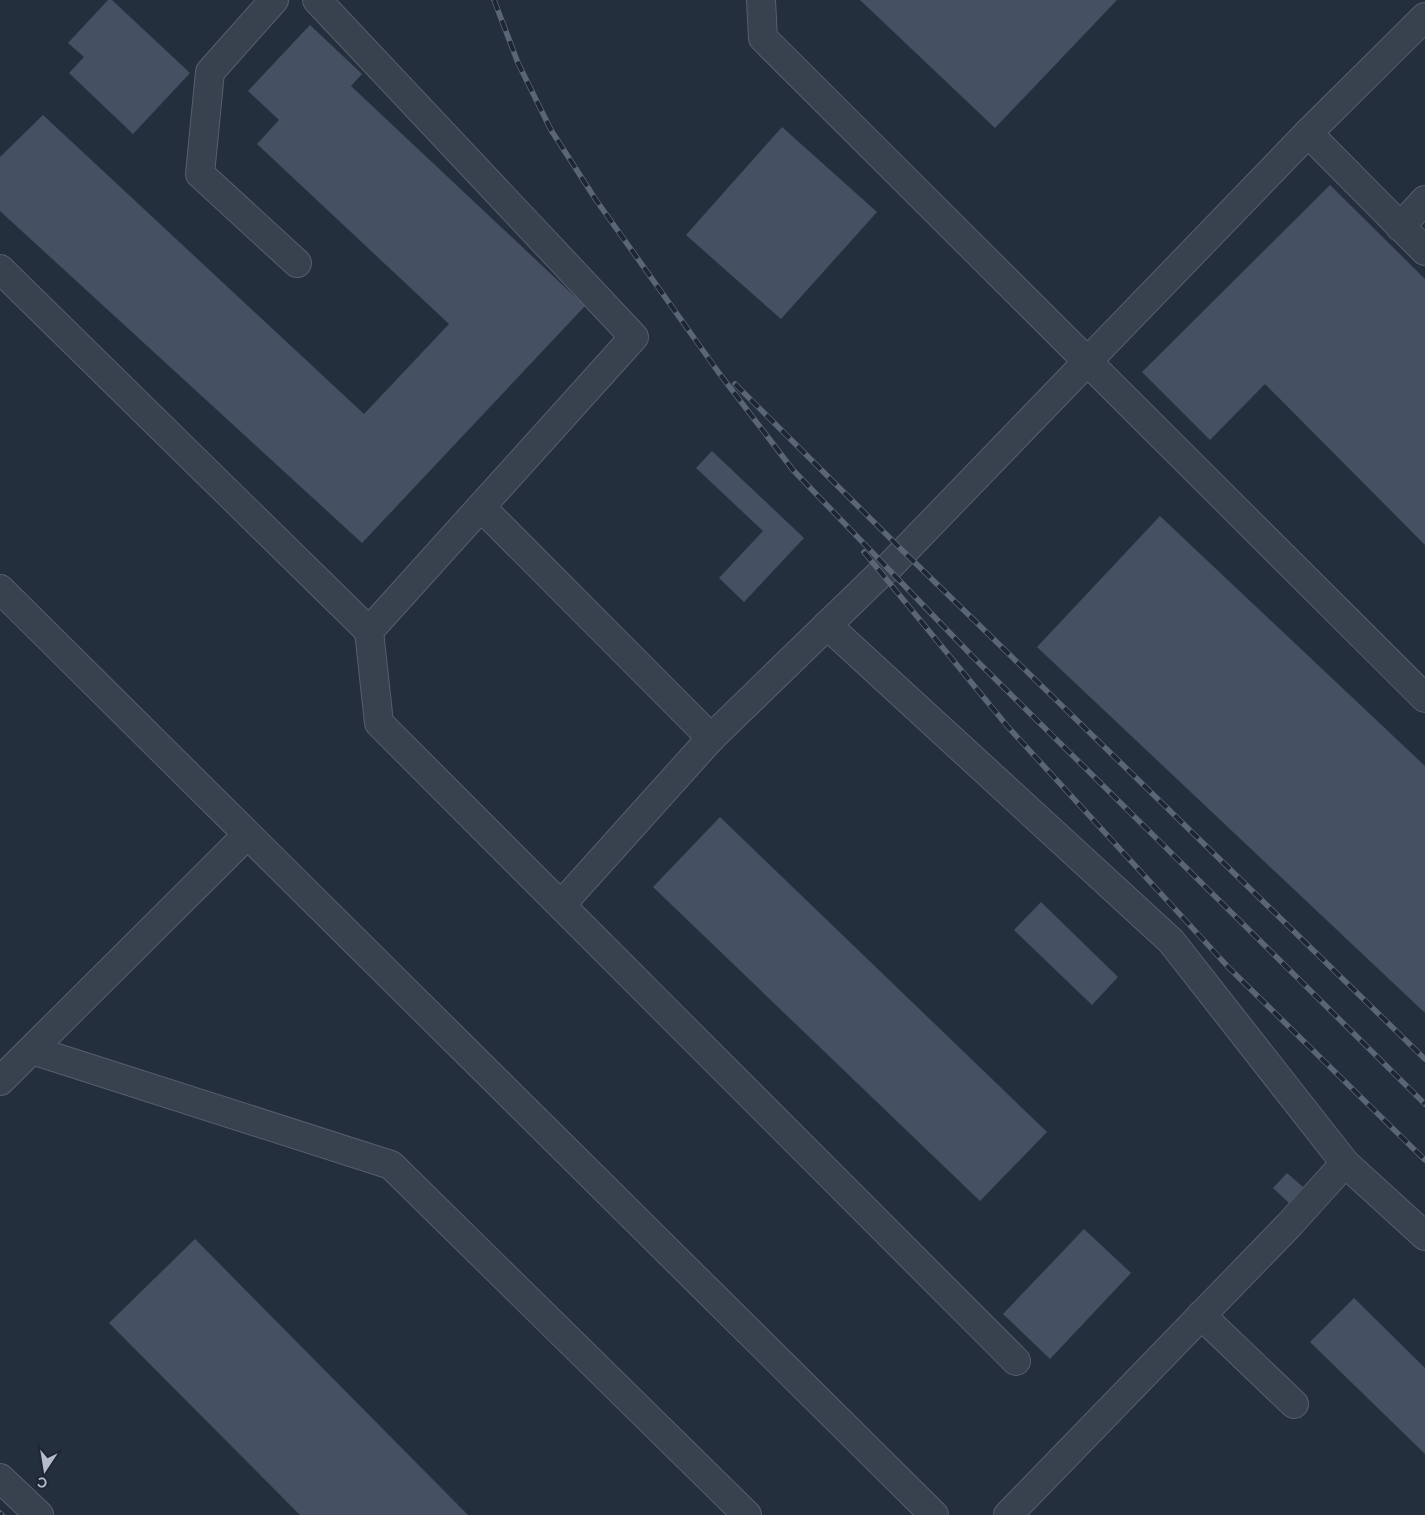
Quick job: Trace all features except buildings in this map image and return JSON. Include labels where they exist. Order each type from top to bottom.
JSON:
[{"type":"lane","points":[[274,0],[210,72],[200,174],[297,264]]},
{"type":"lane","points":[[317,0],[634,337],[482,508],[369,631]]},
{"type":"lane","points":[[761,0],[763,38],[1425,698]]},
{"type":"lane","points":[[561,905],[711,738],[888,568],[1308,133],[1425,17]]},
{"type":"lane","points":[[1308,133],[1425,251]]},
{"type":"lane","points":[[1400,227],[1425,200]]},
{"type":"lane","points":[[0,269],[369,631],[379,723],[1016,1361]]},
{"type":"lane","points":[[482,508],[711,738]]},
{"type":"lane","points":[[0,589],[934,1515]]},
{"type":"lane","points":[[828,625],[1171,941],[1345,1163],[1425,1236]]},
{"type":"lane","points":[[0,1081],[247,835]]},
{"type":"lane","points":[[32,1050],[391,1165],[747,1515]]},
{"type":"lane","points":[[1008,1515],[1345,1163]]},
{"type":"lane","points":[[1201,1315],[1294,1404]]},
{"type":"lane","points":[[0,1478],[39,1515]]},
{"type":"railway","points":[[494,0],[518,63],[551,130],[596,200],[719,373],[793,470],[975,659],[1425,1104]]},
{"type":"railway","points":[[735,384],[903,551],[1425,1059]]},
{"type":"railway","points":[[864,552],[1008,727],[1230,969],[1425,1160]]}]
